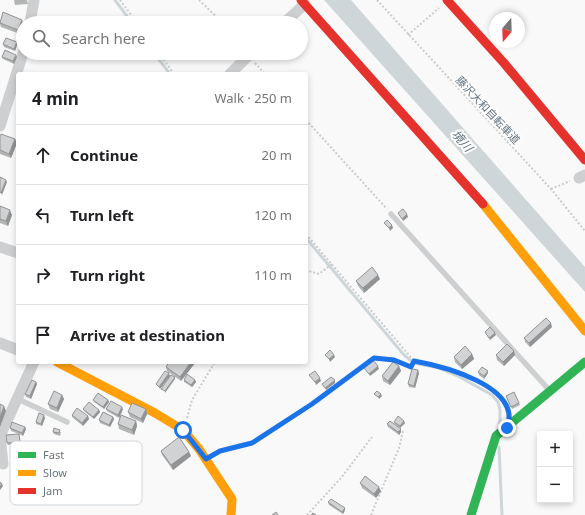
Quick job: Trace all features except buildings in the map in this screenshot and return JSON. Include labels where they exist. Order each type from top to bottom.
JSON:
[{"type":"street","points":[[31,16],[34,0]]},
{"type":"street","points":[[448,0],[585,160]]},
{"type":"street","points":[[290,16],[303,2],[485,207],[585,331]]},
{"type":"street","points":[[20,72],[22,60]]},
{"type":"street","points":[[232,72],[244,60]]},
{"type":"street","points":[[0,126],[14,105],[16,93]]},
{"type":"street","points":[[0,246],[16,252]]},
{"type":"street","points":[[0,343],[16,349]]},
{"type":"street","points":[[471,515],[496,436],[585,362]]},
{"type":"street","points":[[3,464],[0,436],[33,364]]},
{"type":"street","points":[[61,364],[155,413],[183,430],[206,459],[232,499],[231,515]]},
{"type":"lane","points":[[391,214],[550,391]]},
{"type":"lane","points":[[18,399],[67,422]]},
{"type":"path","points":[[120,0],[132,16]]},
{"type":"path","points":[[199,0],[216,16]]},
{"type":"path","name":"藤沢大和自転車道","points":[[377,0],[550,189],[585,231]]},
{"type":"path","points":[[408,35],[448,0]]},
{"type":"path","points":[[164,60],[173,72]]},
{"type":"path","points":[[308,122],[391,214]]},
{"type":"path","points":[[550,189],[582,176]]},
{"type":"path","points":[[308,236],[414,361],[446,368],[467,376],[494,390],[507,409],[509,418],[507,428]]},
{"type":"path","points":[[308,272],[319,274],[332,264]]},
{"type":"path","points":[[206,459],[220,451],[252,443],[312,404],[374,358],[394,360],[411,367],[414,361]]},
{"type":"path","points":[[183,430],[192,400],[214,364]]},
{"type":"path","points":[[371,515],[399,448],[403,431]]},
{"type":"path","points":[[307,515],[341,478],[372,437]]},
{"type":"water","name":"境川","points":[[324,0],[351,0],[585,267],[585,292]]},
{"type":"waterway","points":[[115,0],[127,16]]},
{"type":"waterway","points":[[159,60],[168,72]]},
{"type":"waterway","points":[[308,240],[404,355],[414,363],[439,368],[458,376],[492,395],[498,402],[500,410],[500,425]]},
{"type":"waterway","points":[[499,447],[502,515]]},
{"type":"traffic: fast","points":[[471,515],[496,436],[585,362]]},
{"type":"traffic: slow","points":[[483,204],[585,331]]},
{"type":"traffic: slow","points":[[61,364],[155,413],[183,430],[199,449],[232,499],[231,515]]},
{"type":"traffic: jam","points":[[301,0],[483,204]]},
{"type":"traffic: jam","points":[[447,0],[504,63],[585,160]]},
{"type":"route","points":[[183,430],[206,459],[220,451],[252,443],[312,404],[374,358],[394,360],[411,367],[414,361],[434,364],[482,383],[494,390],[502,400],[507,409],[509,418],[507,428]]}]
